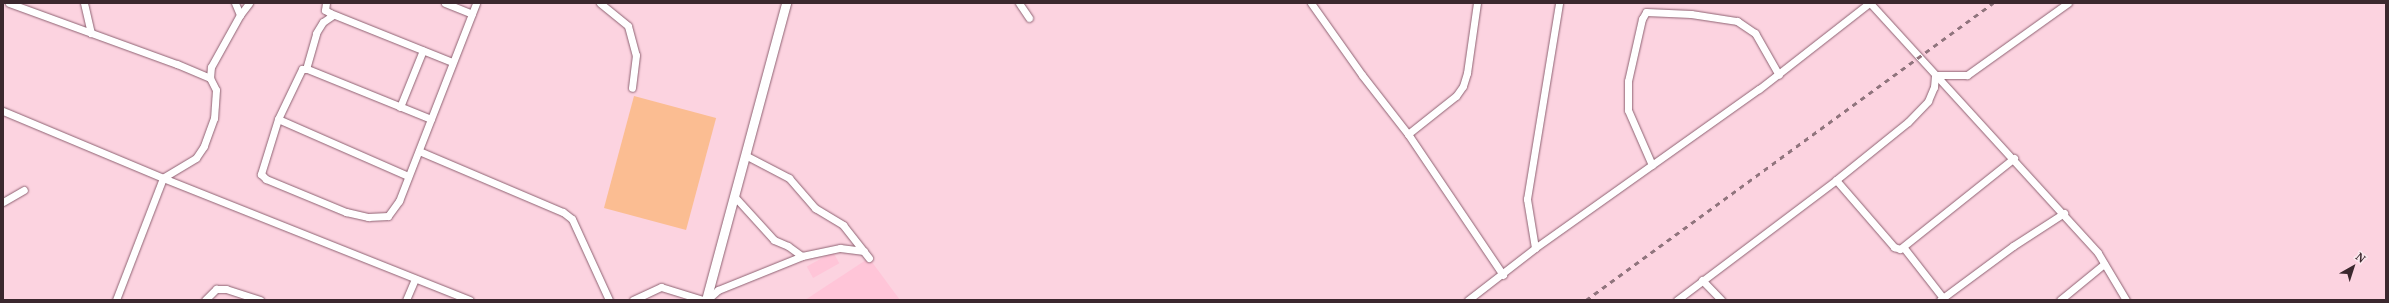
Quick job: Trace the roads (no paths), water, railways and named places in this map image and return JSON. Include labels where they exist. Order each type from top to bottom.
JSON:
[{"type":"street","points":[[9,3],[210,78]]},
{"type":"street","points":[[84,3],[91,33]]},
{"type":"street","points":[[235,3],[240,15]]},
{"type":"street","points":[[116,300],[163,178],[196,158],[204,146],[214,118],[216,90],[210,78],[211,67],[240,15],[249,3]]},
{"type":"street","points":[[326,3],[326,10],[334,15],[452,62]]},
{"type":"street","points":[[445,3],[472,14]]},
{"type":"street","points":[[431,119],[306,69],[299,72],[278,119],[260,170],[266,179],[346,212],[368,218],[382,218],[388,216],[400,201],[408,176],[419,151],[476,3]]},
{"type":"street","points":[[600,3],[628,26],[636,55],[632,88]]},
{"type":"street","points":[[706,300],[786,3]]},
{"type":"street","points":[[1018,3],[1029,18]]},
{"type":"street","points":[[1311,3],[1408,134],[1503,275]]},
{"type":"street","points":[[1408,134],[1456,96],[1463,86],[1467,74],[1477,3]]},
{"type":"street","points":[[1535,248],[1527,199],[1559,3]]},
{"type":"street","points":[[1468,300],[1503,275],[1535,248],[1779,74],[1870,3],[1896,29],[1935,75],[2064,213],[2098,253],[2126,300]]},
{"type":"street","points":[[1935,75],[1967,75],[2068,3]]},
{"type":"street","points":[[1652,165],[1628,110],[1628,80],[1642,19],[1646,12],[1691,14],[1737,22],[1755,33],[1764,44],[1779,74]]},
{"type":"street","points":[[306,69],[316,32],[323,22],[334,15]]},
{"type":"street","points":[[400,107],[423,50]]},
{"type":"street","points":[[1677,300],[1836,180],[1924,107],[1934,87],[1935,75]]},
{"type":"street","points":[[3,111],[163,178],[470,300]]},
{"type":"street","points":[[278,119],[408,176]]},
{"type":"street","points":[[419,151],[563,212],[572,219],[609,300]]},
{"type":"street","points":[[745,154],[790,178],[815,208],[843,225],[869,258]]},
{"type":"street","points":[[1836,180],[1894,247],[1904,248],[2014,158]]},
{"type":"street","points":[[3,202],[24,190]]},
{"type":"street","points":[[734,196],[774,240],[802,256]]},
{"type":"street","points":[[1904,248],[1941,299],[2013,246],[2064,213]]},
{"type":"street","points":[[706,300],[718,290],[759,271],[802,256],[840,248],[864,251]]},
{"type":"street","points":[[2060,300],[2104,264]]},
{"type":"street","points":[[406,300],[415,279]]},
{"type":"street","points":[[1702,280],[1722,300]]},
{"type":"street","points":[[633,300],[661,287],[702,300]]},
{"type":"street","points":[[205,300],[216,289],[226,289],[260,300]]},
{"type":"railway","points":[[1586,300],[1993,3]]}]
